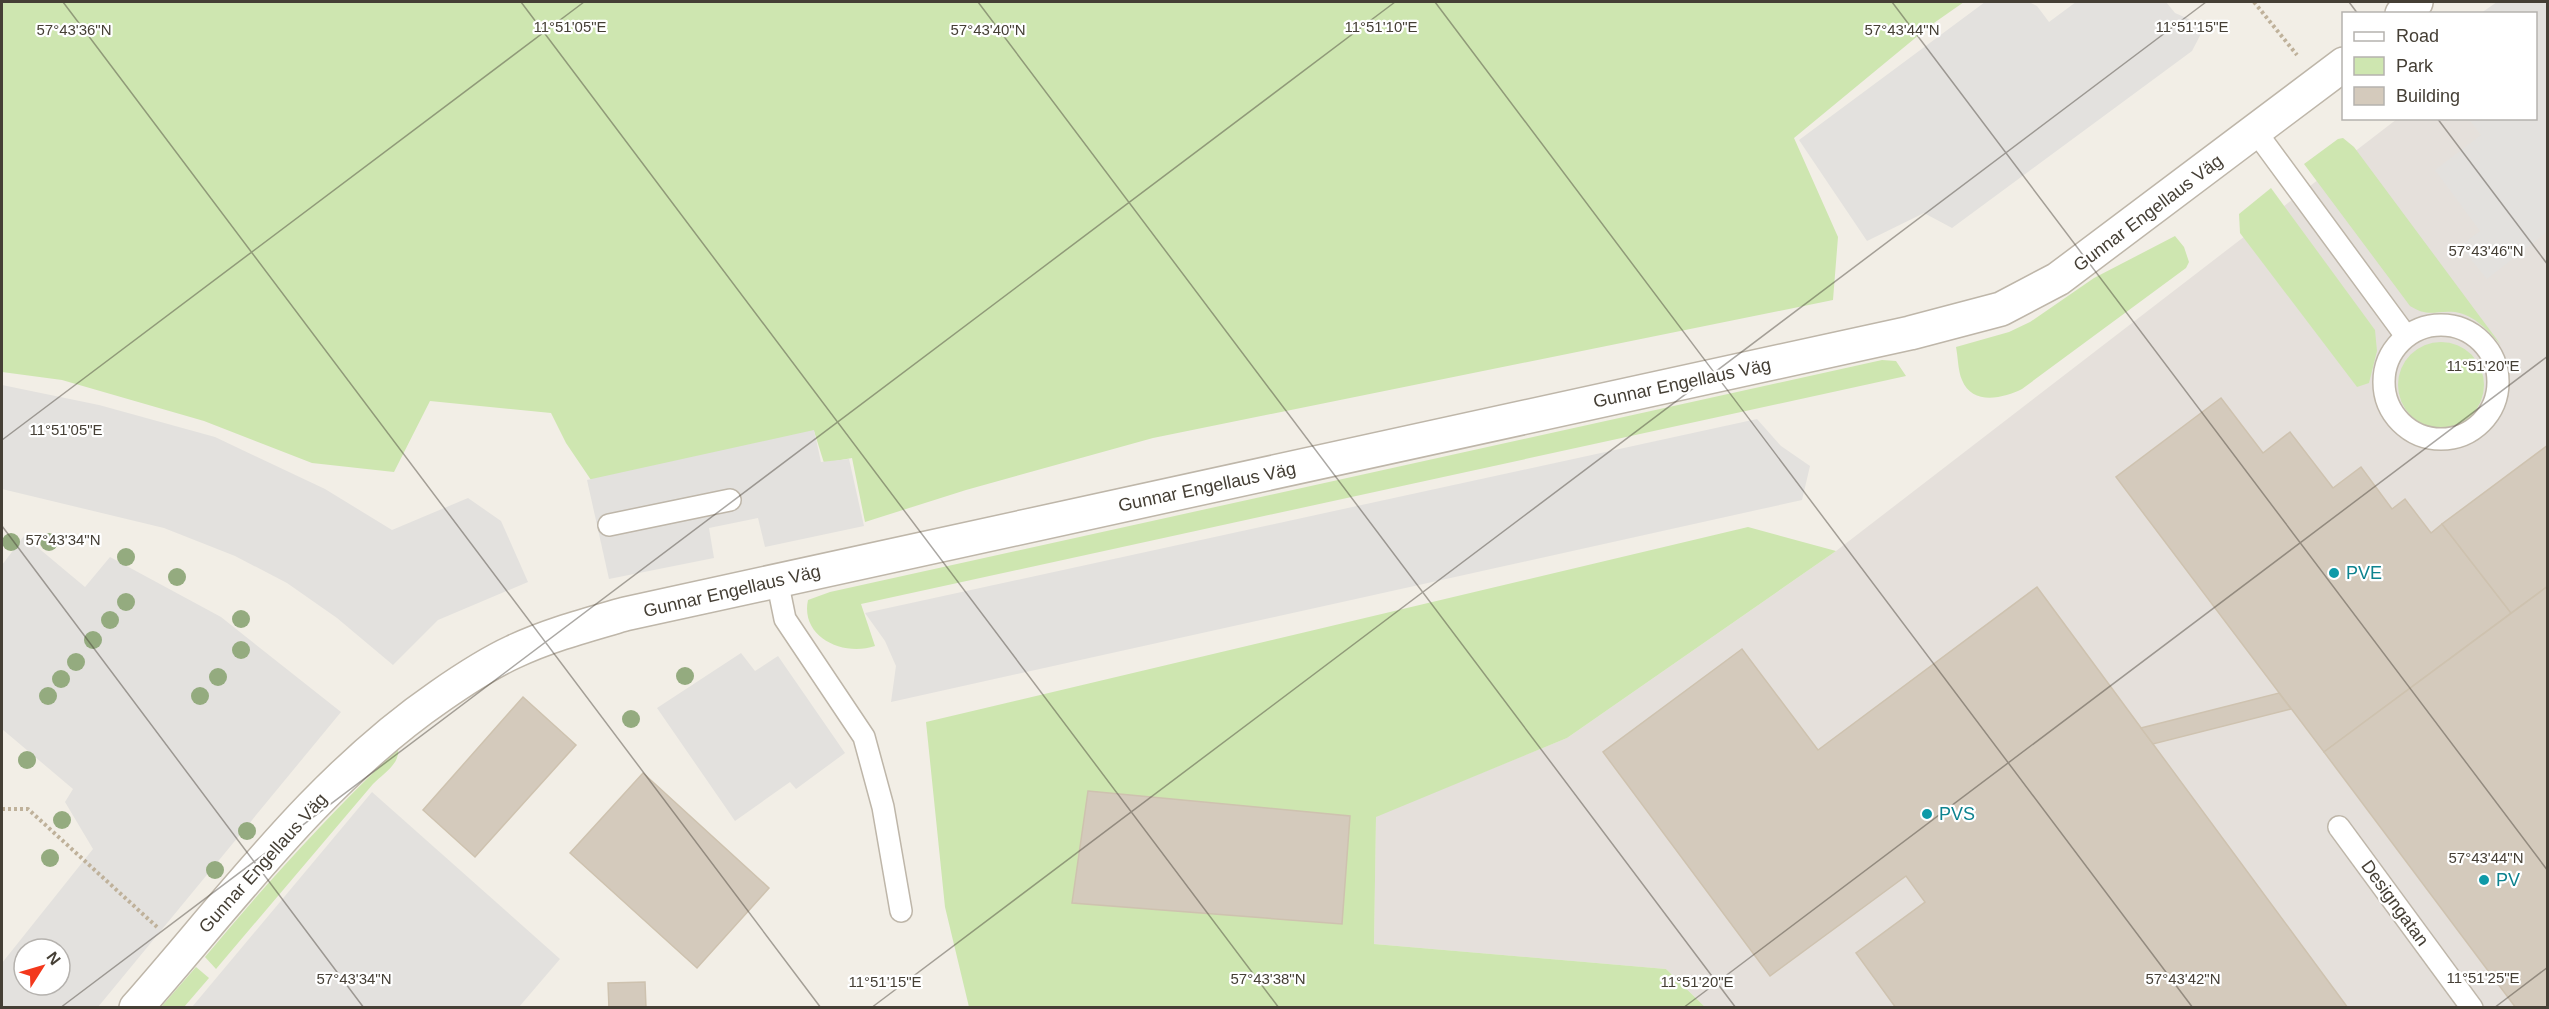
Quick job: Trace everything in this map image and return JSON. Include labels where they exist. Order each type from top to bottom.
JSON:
[{"type":"street","points":[[2404,12],[2416,2]]},
{"type":"street","name":"Gunnar Engellaus Väg","points":[[136,1008],[283,836],[356,762],[408,718],[474,673],[512,652],[560,632],[777,580],[1910,333],[2001,309],[2058,279],[2332,74]]},
{"type":"lane","points":[[2256,132],[2406,336]]},
{"type":"lane","points":[[2433,326],[2461,328],[2477,338],[2490,352],[2497,370],[2498,389],[2493,407],[2482,423],[2467,434],[2448,440],[2430,439],[2412,432],[2397,420],[2387,404],[2383,385],[2385,366],[2393,349],[2406,336],[2433,326]]},
{"type":"lane","points":[[609,525],[730,500]]},
{"type":"lane","points":[[777,580],[785,619],[864,737],[884,807],[901,911]]},
{"type":"lane","name":"Designgatan","points":[[2339,827],[2472,1008]]},
{"type":"path","points":[[2253,2],[2332,74]]},
{"type":"path","points":[[2,809],[28,809],[185,952]]},
{"type":"shaded area","points":[[1985,2],[2029,2],[2037,6],[2049,22],[2076,2],[2166,2],[2175,13],[2205,26],[2192,51],[1952,228],[1924,213],[1867,241],[1799,140]]},
{"type":"shaded area","points":[[2497,2],[2547,2],[2548,231],[2487,279],[2460,246],[2480,231],[2435,170],[2481,135],[2470,120],[2537,120],[2537,12],[2482,12]]},
{"type":"shaded area","points":[[2547,3],[2547,1007],[1705,1007],[1666,969],[1374,944],[1376,816],[1567,738],[1836,551],[2396,120],[2537,120],[2537,13]]},
{"type":"shaded area","points":[[2,385],[99,405],[215,437],[325,489],[392,530],[468,498],[501,521],[528,582],[438,620],[393,665],[337,618],[287,583],[235,556],[164,528],[2,489]]},
{"type":"shaded area","points":[[1757,419],[1781,446],[1810,466],[1802,500],[891,702],[896,666],[885,641],[865,613]]},
{"type":"shaded area","points":[[814,430],[821,462],[849,459],[864,526],[765,547],[758,518],[709,528],[714,558],[609,579],[587,480]]},
{"type":"shaded area","points":[[24,536],[85,587],[110,557],[221,617],[341,712],[98,1007],[2,1007],[2,963],[12,950],[12,997],[72,997],[72,937],[23,937],[93,849],[65,802],[73,789],[2,729],[2,565]]},
{"type":"shaded area","points":[[741,653],[755,671],[778,656],[845,753],[796,789],[790,782],[735,821],[657,708]]},
{"type":"shaded area","points":[[372,792],[560,959],[519,1007],[192,1007]]},
{"type":"green space","points":[[2,2],[1964,2],[1931,25],[1794,138],[1838,237],[1833,300],[1153,438],[966,490],[865,522],[852,458],[824,463],[814,431],[591,480],[566,443],[551,413],[430,401],[394,472],[312,463],[204,421],[62,380],[2,372]]},
{"type":"green space","points":[[2343,138],[2354,147],[2501,345],[2481,324],[2469,316],[2455,312],[2427,313],[2410,306],[2304,164],[2338,139]]},
{"type":"green space","points":[[2271,188],[2375,330],[2377,351],[2369,383],[2357,387],[2240,233],[2239,214]]},
{"type":"green space","points":[[2175,236],[2184,247],[2189,262],[2186,268],[2022,389],[1989,398],[1973,394],[1967,388],[1962,380],[1956,347],[2009,332],[2030,322],[2094,278]]},
{"type":"green space","points":[[2441,342],[2465,349],[2477,361],[2484,385],[2477,409],[2465,421],[2441,428],[2417,421],[2405,409],[2398,385],[2405,361],[2417,349]]},
{"type":"green space","points":[[1882,360],[1896,361],[1906,376],[861,604],[875,646],[863,649],[850,649],[826,641],[817,634],[807,613],[808,600],[830,592]]},
{"type":"green space","points":[[1748,527],[1836,551],[1567,738],[1376,817],[1374,944],[1666,969],[1705,1007],[969,1007],[945,907],[926,722]]},
{"type":"green space","points":[[398,749],[394,764],[373,784],[216,969],[205,957],[298,850]]},
{"type":"green space","points":[[196,967],[209,978],[184,1007],[161,1007]]},
{"type":"building","name":"PVE","points":[[2221,398],[2263,453],[2290,432],[2333,488],[2361,467],[2392,509],[2405,499],[2431,533],[2442,524],[2511,613],[2324,752],[2116,477]]},
{"type":"building","points":[[2548,445],[2548,586],[2511,613],[2442,524]]},
{"type":"building","name":"PV","points":[[2548,586],[2548,1008],[2516,1008],[2324,752]]},
{"type":"building","name":"PVS","points":[[2037,587],[2348,1008],[1896,1008],[1856,953],[1925,902],[1906,876],[1770,976],[1603,752],[1742,649],[1818,750]]},
{"type":"building","points":[[2279,693],[2291,709],[2153,744],[2141,728]]},
{"type":"building","points":[[523,697],[576,745],[475,857],[423,810]]},
{"type":"building","points":[[643,773],[769,888],[697,968],[570,853]]},
{"type":"building","points":[[1088,791],[1350,816],[1342,924],[1072,903]]},
{"type":"building","points":[[645,982],[646,1008],[609,1008],[608,983]]},
{"type":"place","name":"PVE","points":[[2334,573]]},
{"type":"place","name":"PVS","points":[[1927,814]]},
{"type":"place","name":"PV","points":[[2484,880]]}]
